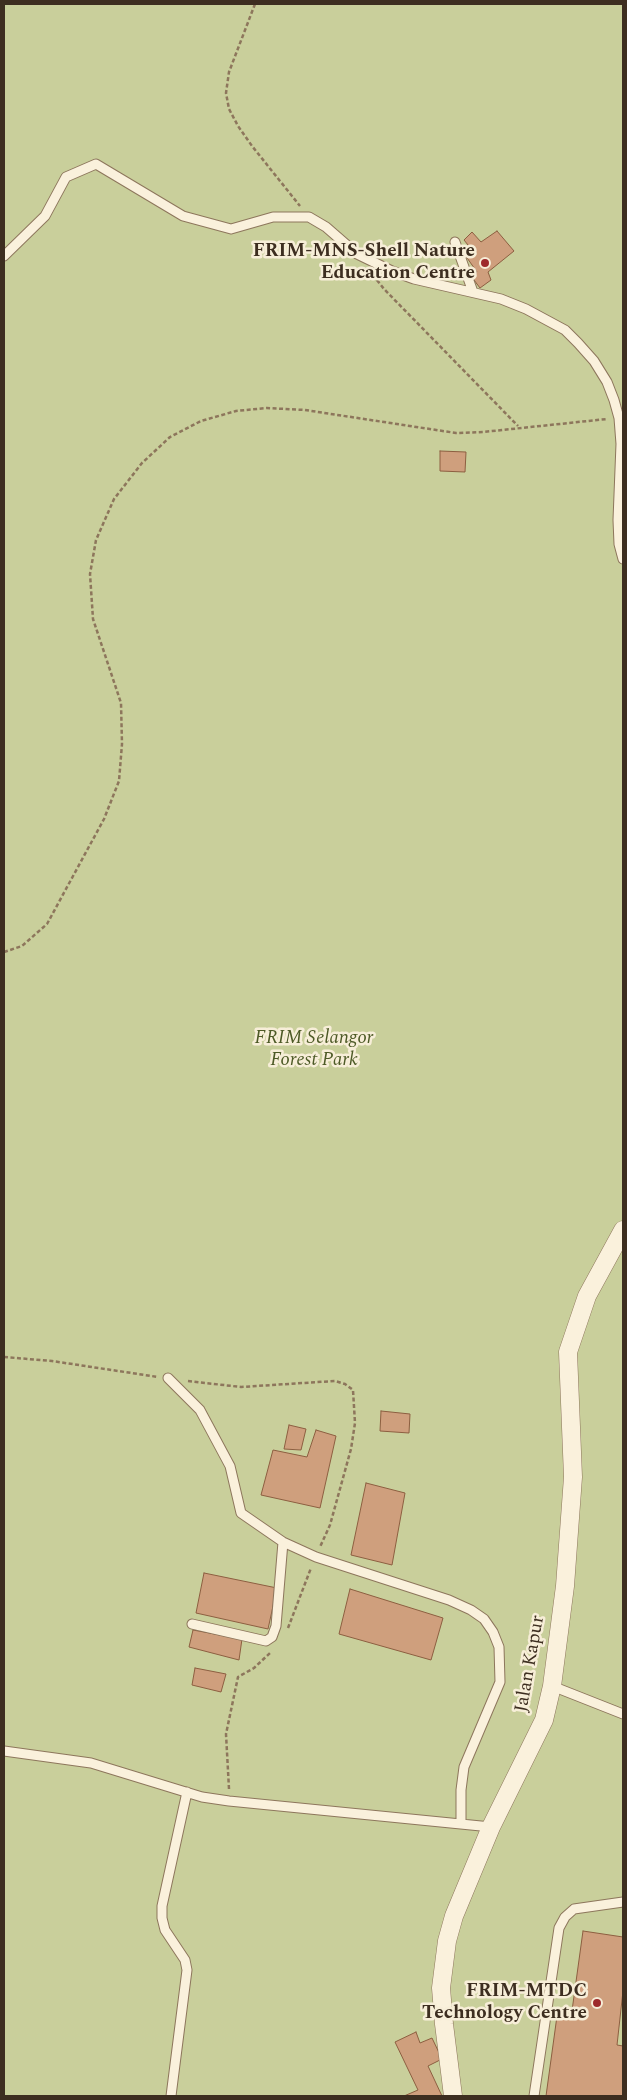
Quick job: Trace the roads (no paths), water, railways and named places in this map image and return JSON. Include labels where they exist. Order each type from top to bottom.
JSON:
[{"type":"street","name":"Jalan Kapur","points":[[453,2096],[441,1988],[447,1941],[454,1916],[491,1827],[544,1720],[552,1686],[565,1586],[573,1477],[568,1352],[587,1296],[623,1230]]},
{"type":"lane","points":[[4,256],[45,216],[66,177],[96,164],[183,216],[231,229],[273,217],[309,217],[326,227],[357,254],[392,271],[414,279],[473,292],[526,309],[565,330],[594,362],[606,382],[619,418],[621,444],[618,520],[619,544],[623,559]]},
{"type":"lane","points":[[455,242],[473,292]]},
{"type":"lane","points":[[168,1378],[200,1410],[230,1466],[241,1513],[283,1542],[316,1557],[449,1600],[471,1610],[484,1619],[493,1632],[499,1646],[500,1682],[464,1767],[461,1790],[461,1823]]},
{"type":"lane","points":[[192,1624],[266,1641],[272,1638],[276,1626],[283,1542]]},
{"type":"lane","points":[[552,1686],[623,1714]]},
{"type":"lane","points":[[4,1751],[92,1763],[187,1792],[248,1804],[491,1827]]},
{"type":"lane","points":[[172,2096],[187,1970],[185,1960],[165,1930],[162,1906],[187,1792]]},
{"type":"lane","points":[[534,2096],[559,1928],[565,1917],[574,1909],[623,1902]]},
{"type":"place","name":"FRIM-MNS-Shell Nature Education Centre","points":[[485,263]]},
{"type":"place","name":"FRIM-MTDC Technology Centre","points":[[597,2003]]},
{"type":"park label","name":"FRIM Selangor Forest Park","points":[[314,1050]]}]
